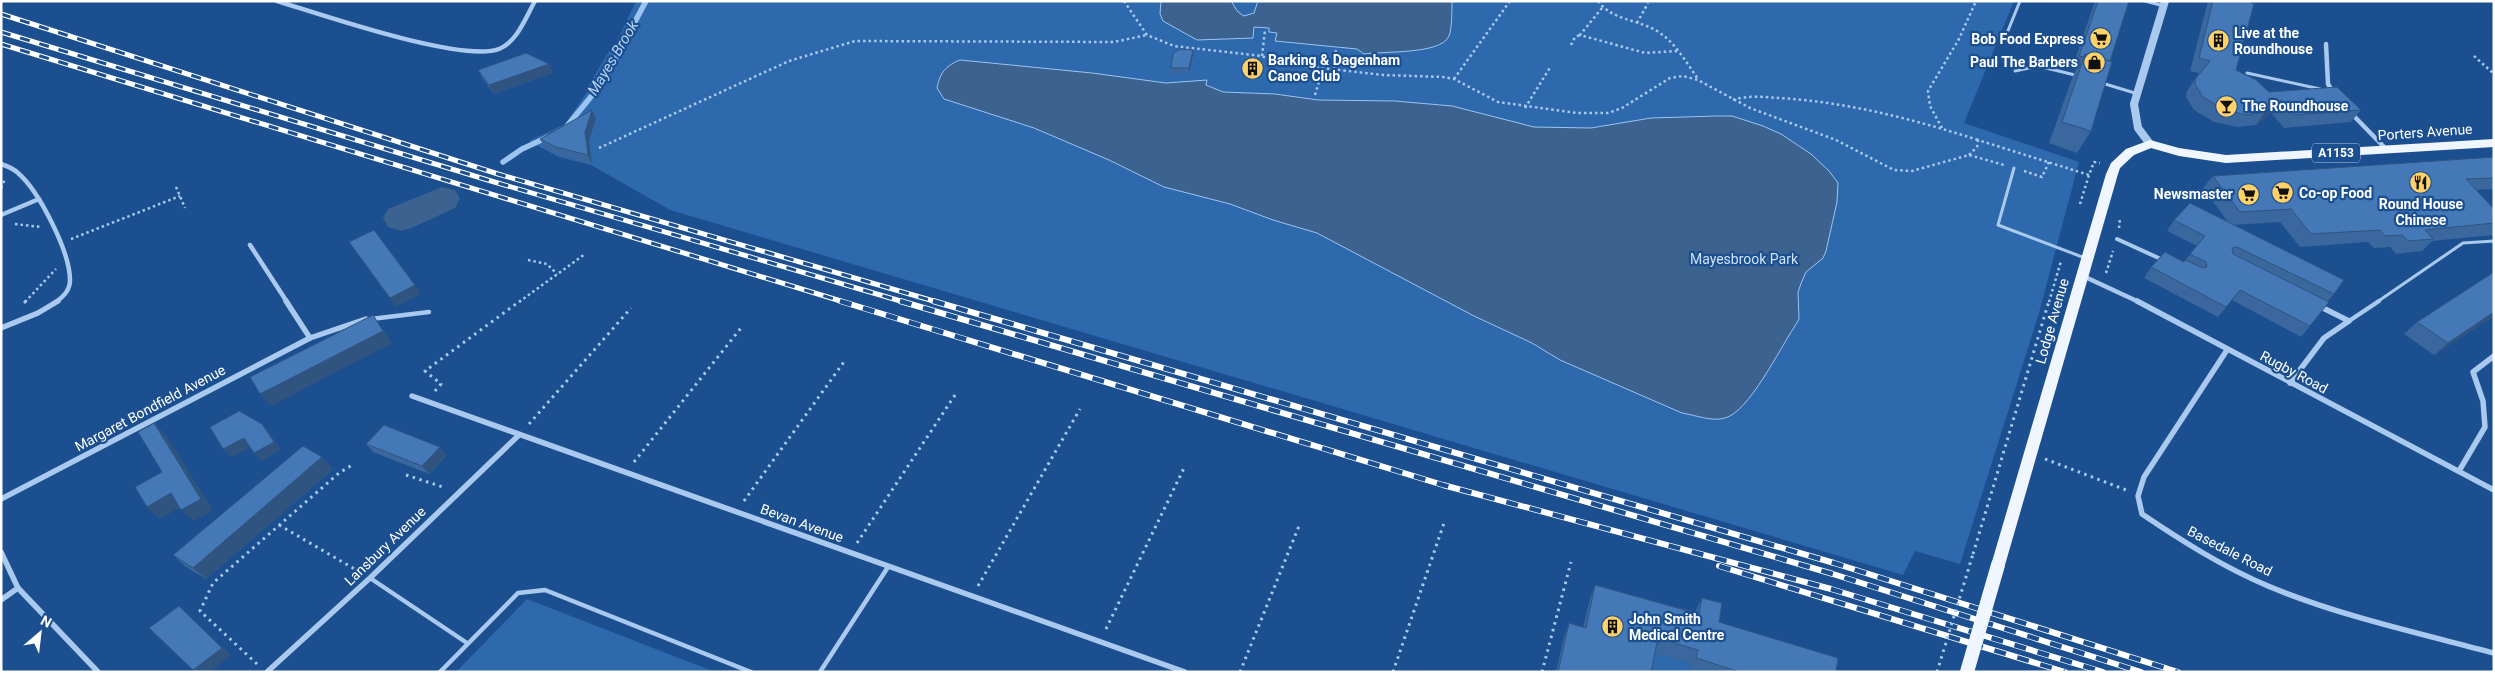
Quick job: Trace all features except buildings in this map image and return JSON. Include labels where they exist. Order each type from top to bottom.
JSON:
[{"type":"main road","name":"Porters Avenue","points":[[2150,144],[2179,152],[2226,159],[2492,144]]},
{"type":"main road","points":[[2115,166],[2130,152],[2150,144]]},
{"type":"main road","name":"Lodge Avenue","points":[[1967,672],[2115,166]]},
{"type":"street","points":[[277,1],[395,35],[478,52],[498,48],[512,39],[535,1]]},
{"type":"street","points":[[2150,144],[2138,128],[2134,104],[2164,4]]},
{"type":"street","points":[[2326,44],[2328,84],[2338,99]]},
{"type":"street","points":[[2350,112],[2387,150]]},
{"type":"street","points":[[1,164],[20,173],[39,199],[54,228],[71,278],[68,290],[58,300],[39,312],[1,328]]},
{"type":"street","points":[[1,215],[39,199]]},
{"type":"street","points":[[2116,239],[2170,263]]},
{"type":"street","points":[[250,245],[310,338]]},
{"type":"street","name":"Rugby Road","points":[[2082,276],[2144,304],[2227,350],[2494,490]]},
{"type":"street","points":[[2290,383],[2324,338],[2349,321],[2314,304]]},
{"type":"street","name":"Margaret Bondfield Avenue","points":[[1,499],[310,338],[366,319]]},
{"type":"street","name":"Basedale Road","points":[[2227,350],[2144,477],[2138,496],[2142,514],[2200,553],[2284,592],[2353,615],[2494,653]]},
{"type":"street","points":[[2459,471],[2485,427],[2483,401],[2473,372],[2494,356]]},
{"type":"street","name":"Bevan Avenue","points":[[412,396],[1185,672]]},
{"type":"street","name":"Lansbury Avenue","points":[[267,672],[370,578],[519,435]]},
{"type":"street","points":[[1,552],[18,588],[98,672]]},
{"type":"street","points":[[1,600],[18,588]]},
{"type":"lane","points":[[2006,38],[2020,1]]},
{"type":"lane","points":[[2145,1],[2164,4]]},
{"type":"lane","points":[[2015,71],[2023,67],[2032,66],[2082,77]]},
{"type":"lane","points":[[2247,73],[2332,92]]},
{"type":"lane","points":[[2101,82],[2138,94]]},
{"type":"lane","points":[[2014,168],[1998,225],[2087,259]]},
{"type":"lane","points":[[2349,321],[2463,244],[2494,241]]},
{"type":"lane","points":[[366,319],[429,312]]},
{"type":"lane","points":[[820,672],[888,567]]},
{"type":"lane","points":[[370,578],[467,643]]},
{"type":"lane","points":[[440,672],[518,593],[546,590],[751,672]]},
{"type":"path","points":[[1124,1],[1147,35],[1174,46],[1262,56],[1278,63],[1454,79],[1498,102],[1525,108],[1577,113],[1608,112],[1631,104],[1670,78],[1683,76],[1698,80],[1733,100],[1836,140],[1894,170],[1912,171],[1969,155],[2042,177],[2049,162]]},
{"type":"path","points":[[1454,79],[1510,1]]},
{"type":"path","points":[[1598,1],[1608,13],[1637,22],[1660,33],[1677,51],[1698,80]]},
{"type":"path","points":[[1942,128],[1930,106],[1928,91],[1959,39],[1976,1]]},
{"type":"path","points":[[1637,22],[1648,3]]},
{"type":"path","points":[[1570,45],[1575,37],[1580,35],[1599,9],[1602,8]]},
{"type":"path","points":[[1262,56],[1265,30]]},
{"type":"path","points":[[599,148],[780,65],[806,54],[834,46],[856,42],[1114,42],[1147,35]]},
{"type":"path","points":[[1580,35],[1638,52],[1677,51]]},
{"type":"path","points":[[1334,69],[1336,49]]},
{"type":"path","points":[[2474,56],[2494,74]]},
{"type":"path","points":[[1525,108],[1551,66]]},
{"type":"path","points":[[1315,95],[1323,68]]},
{"type":"path","points":[[1733,100],[1757,96],[1784,98],[1864,110],[1942,128],[2089,175]]},
{"type":"path","points":[[1969,155],[1977,147],[1978,140]]},
{"type":"path","points":[[2080,204],[2094,162],[2115,166]]},
{"type":"path","points":[[176,187],[185,208]]},
{"type":"path","points":[[59,244],[180,196]]},
{"type":"path","points":[[10,224],[54,228]]},
{"type":"path","points":[[426,401],[441,384],[424,371],[586,254]]},
{"type":"path","points":[[20,307],[65,260]]},
{"type":"path","points":[[528,260],[547,264],[557,274]]},
{"type":"path","points":[[1937,672],[2057,269]]},
{"type":"path","points":[[519,435],[631,308]]},
{"type":"path","points":[[626,473],[741,328]]},
{"type":"path","points":[[736,512],[846,359]]},
{"type":"path","points":[[850,553],[955,395]]},
{"type":"path","points":[[972,596],[1080,409]]},
{"type":"path","points":[[260,667],[200,611],[213,583],[339,473],[354,464]]},
{"type":"path","points":[[2064,466],[2117,486]]},
{"type":"path","points":[[1100,642],[1184,468]]},
{"type":"path","points":[[406,475],[459,493]]},
{"type":"path","points":[[1393,672],[1444,523]]},
{"type":"path","points":[[279,525],[370,578]]},
{"type":"path","points":[[1240,672],[1299,526]]},
{"type":"path","points":[[1542,672],[1571,562]]},
{"type":"green space","name":"Mayesbrook Park","points":[[636,1],[2014,1],[1964,123],[2079,162],[2039,313],[1960,564],[1915,551],[1903,575],[670,210],[591,165],[559,157],[529,141],[565,124],[590,88],[587,88],[610,50],[613,50]]},
{"type":"green space","points":[[527,599],[715,672],[456,672]]},
{"type":"green space","points":[[1639,647],[1690,664],[1689,672],[1634,672]]},
{"type":"shaded area","points":[[1161,1],[1231,1],[1238,12],[1244,16],[1254,13],[1258,1],[1452,1],[1452,19],[1449,36],[1444,42],[1435,46],[1410,51],[1364,54],[1357,49],[1275,41],[1277,33],[1269,32],[1269,28],[1254,27],[1253,38],[1197,40],[1163,21],[1160,14]]},
{"type":"shaded area","points":[[960,60],[1092,73],[1166,83],[1207,80],[1206,85],[1223,92],[1275,94],[1318,100],[1395,101],[1452,106],[1534,127],[1591,128],[1651,118],[1732,116],[1781,134],[1811,154],[1829,171],[1838,183],[1837,202],[1823,258],[1806,272],[1798,292],[1799,319],[1795,326],[1754,392],[1744,404],[1725,418],[1709,419],[1682,413],[1560,360],[1532,343],[1474,316],[1317,233],[1273,220],[1230,204],[1164,187],[1109,160],[1034,128],[944,99],[937,88],[940,78],[950,65]]},
{"type":"waterway","name":"Mayes Brook","points":[[567,126],[603,82],[646,1]]},
{"type":"waterway","name":"Mayes Brook","points":[[503,162],[522,149],[548,137]]},
{"type":"waterway","name":"Mayes Brook","points":[[401,218],[442,199]]},
{"type":"railway","points":[[1,14],[498,174],[937,302]]},
{"type":"railway","points":[[1,32],[491,181],[904,302]]},
{"type":"railway","points":[[1,44],[844,302]]},
{"type":"railway","points":[[840,301],[1443,485],[1831,589],[2103,672]]},
{"type":"railway","points":[[900,301],[1833,574],[2141,672]]},
{"type":"railway","points":[[933,301],[1834,563],[2178,672]]},
{"type":"railway","points":[[1719,566],[2065,672]]},
{"type":"place","name":"Bob Food Express","points":[[2100,39]]},
{"type":"place","name":"Live at the Roundhouse","points":[[2218,41]]},
{"type":"place","name":"Paul The Barbers","points":[[2094,62]]},
{"type":"place","name":"Barking & Dagenham Canoe Club","points":[[1252,68]]},
{"type":"place","name":"The Roundhouse","points":[[2226,106]]},
{"type":"place","name":"Round House Chinese","points":[[2421,182]]},
{"type":"place","name":"Co-op Food","points":[[2283,193]]},
{"type":"place","name":"Newsmaster","points":[[2249,194]]},
{"type":"place","name":"John Smith Medical Centre","points":[[1613,627]]}]
